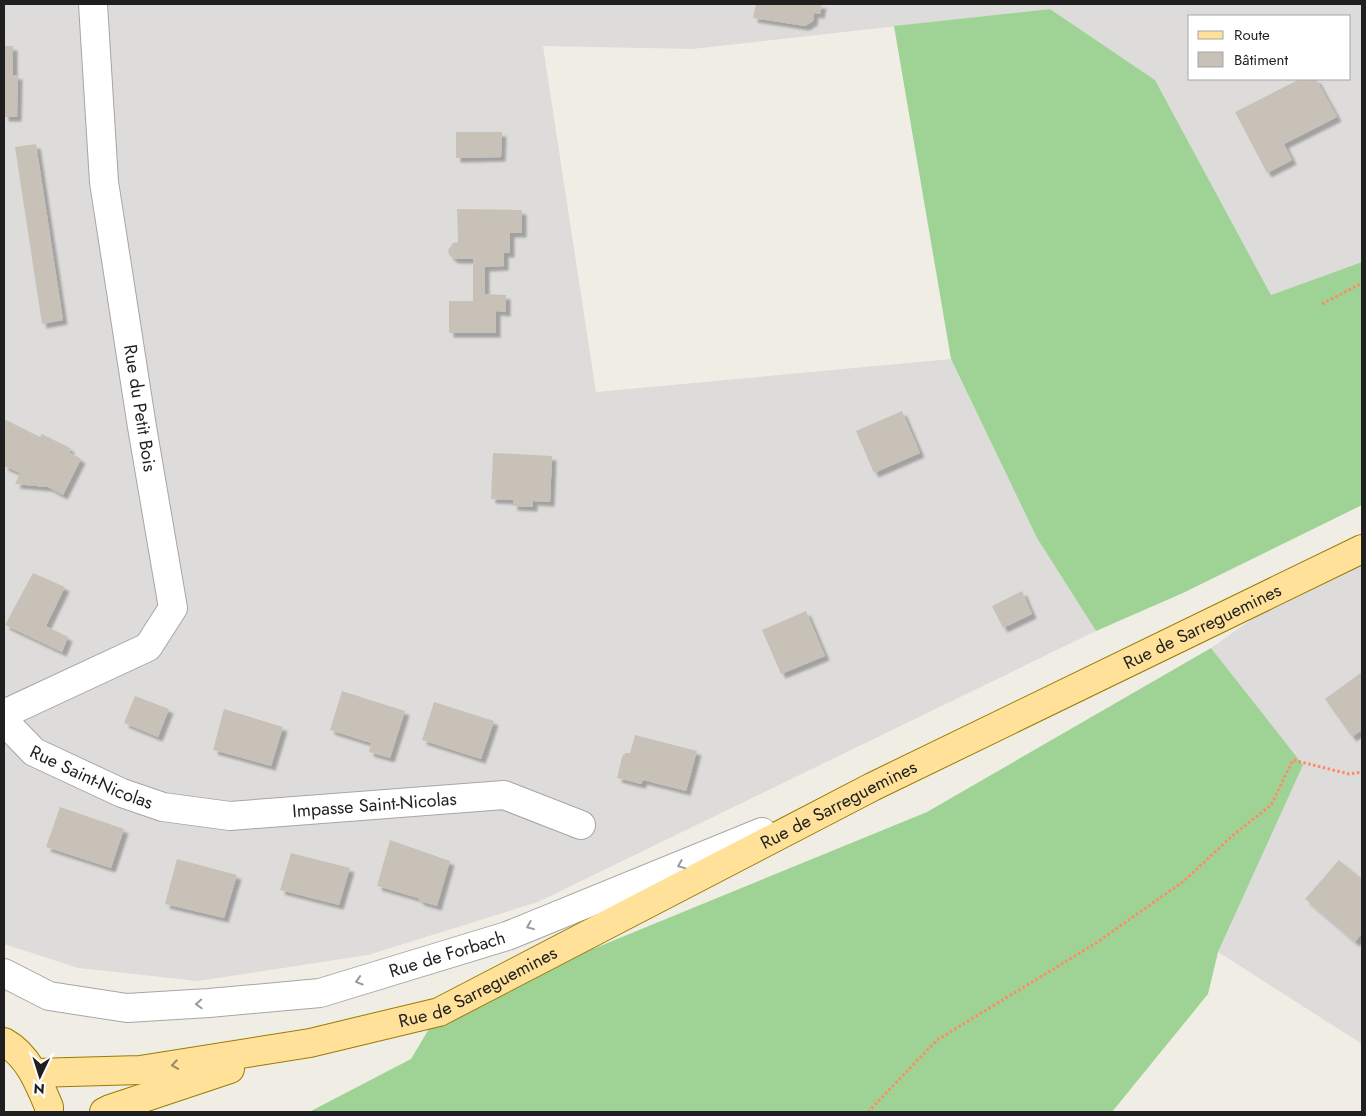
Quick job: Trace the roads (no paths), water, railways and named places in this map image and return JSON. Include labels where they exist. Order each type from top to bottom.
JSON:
[{"type":"main road","name":"Rue de Sarreguemines","points":[[35,1073],[140,1070],[310,1043],[439,1012],[872,787],[1362,548]]},
{"type":"main road","points":[[4,1042],[11,1046],[35,1073],[49,1107],[49,1112]]},
{"type":"main road","name":"Rue de Sarreguemines","points":[[104,1112],[310,1043]]},
{"type":"street","name":"Rue du Petit Bois","points":[[4,714],[148,647],[173,608],[142,427],[104,182],[93,4]]},
{"type":"street","name":"Rue Saint-Nicolas","points":[[4,720],[34,752],[122,793],[163,807]]},
{"type":"street","name":"Rue de Forbach","points":[[4,973],[49,996],[127,1008],[320,993],[507,936],[872,787]]},
{"type":"street","name":"Impasse Saint-Nicolas","points":[[163,807],[230,816],[504,795],[582,825]]}]
